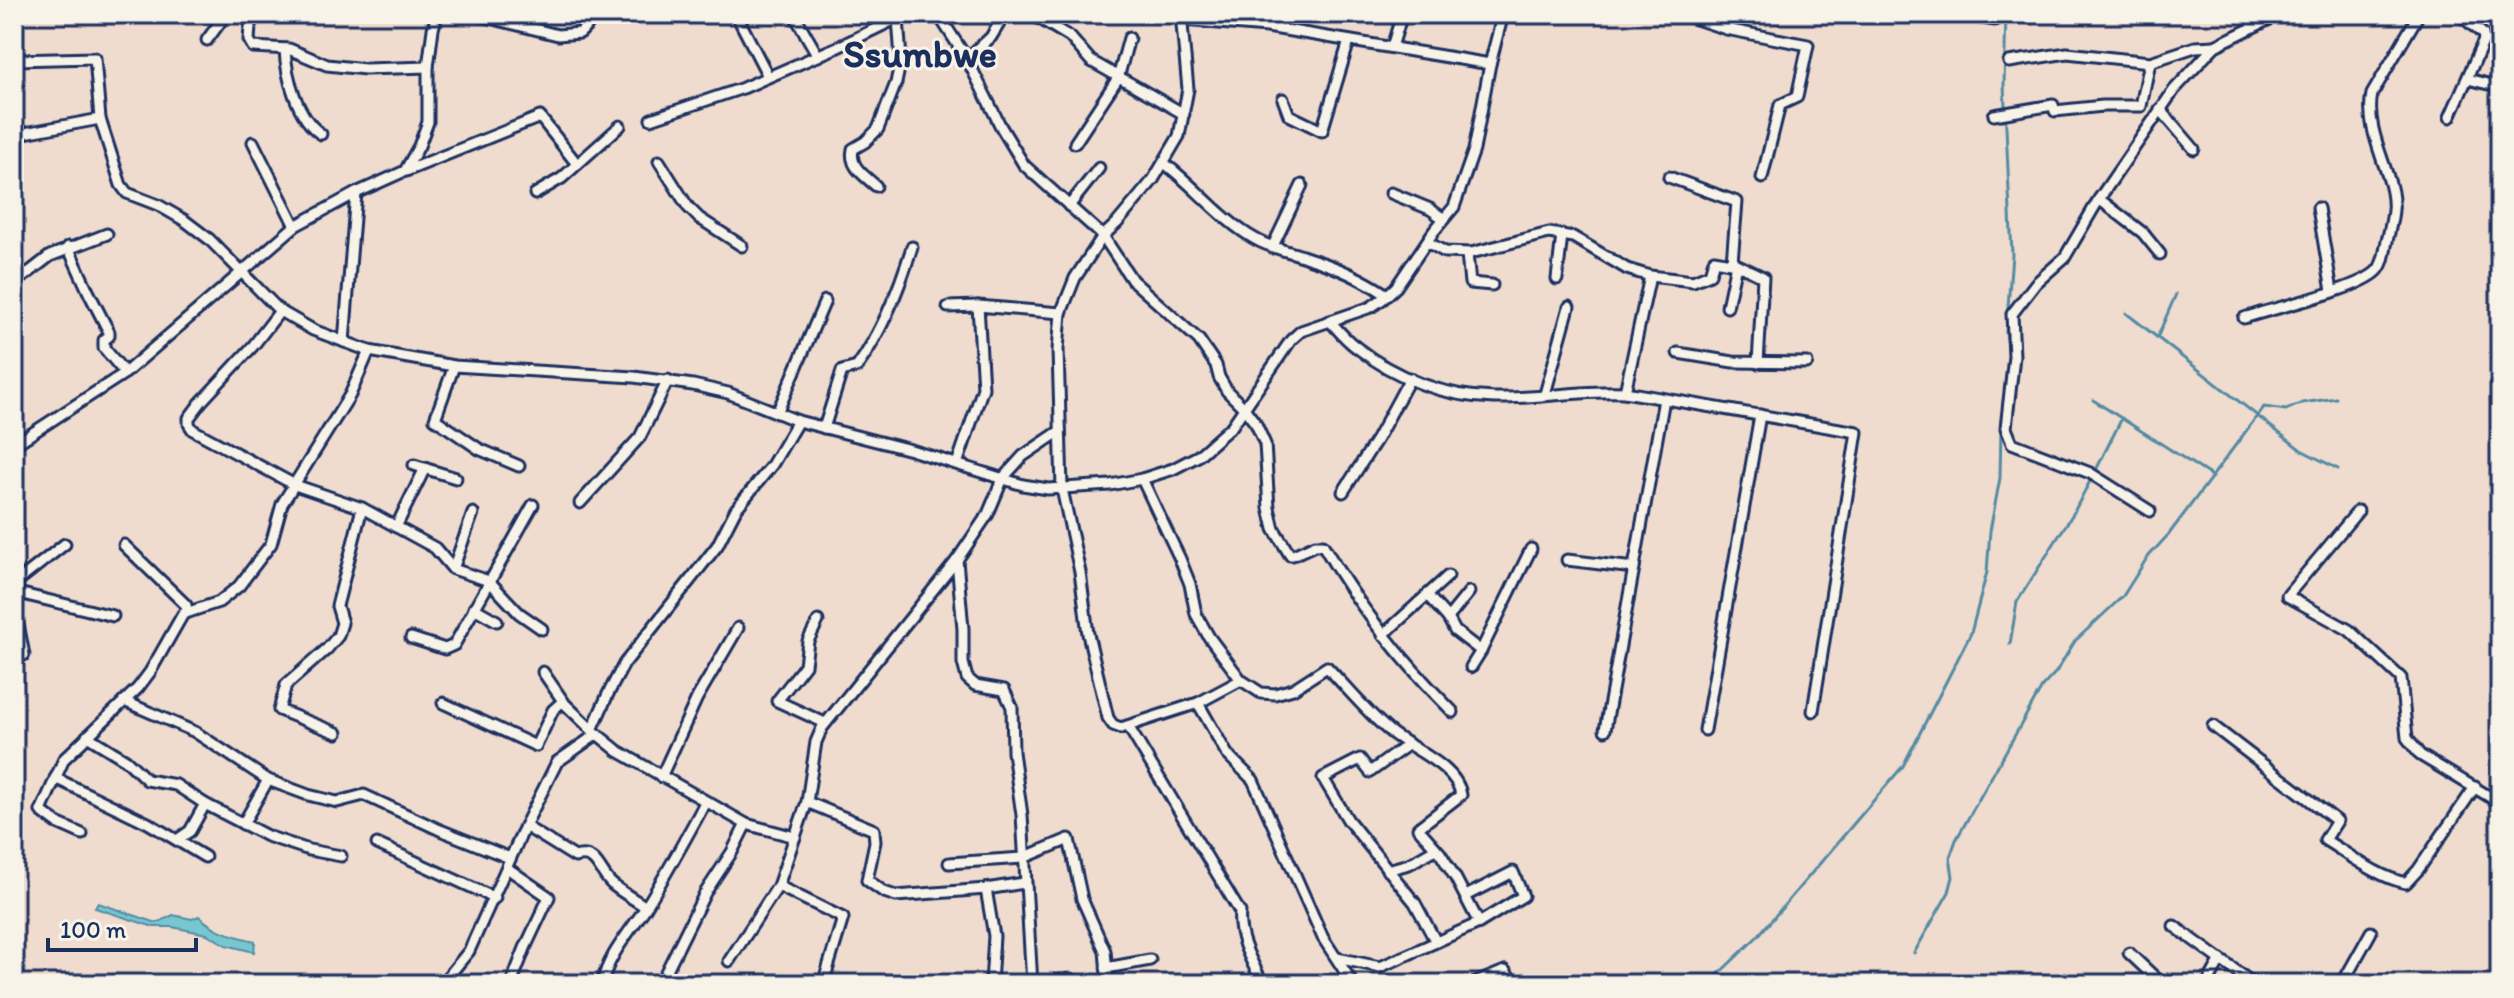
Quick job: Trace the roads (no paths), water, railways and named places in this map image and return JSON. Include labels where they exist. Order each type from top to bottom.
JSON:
[{"type":"street","points":[[207,40],[221,21],[218,14]]},
{"type":"street","points":[[251,14],[249,40],[253,47],[298,51],[327,65],[365,69],[428,67]]},
{"type":"street","points":[[405,171],[428,122],[428,67],[437,14]]},
{"type":"street","points":[[474,14],[558,35],[580,33],[598,14]]},
{"type":"street","points":[[736,14],[768,76]]},
{"type":"street","points":[[794,14],[818,56]]},
{"type":"street","points":[[938,14],[967,59],[1024,165],[1103,236],[1132,280],[1199,340],[1216,365],[1227,391],[1256,424],[1265,444],[1269,508],[1274,529],[1284,547],[1293,555],[1315,545],[1323,545],[1342,578],[1411,671],[1453,712]]},
{"type":"street","points":[[967,59],[991,37],[1005,14]]},
{"type":"street","points":[[1032,14],[1070,37],[1091,61],[1184,114]]},
{"type":"street","points":[[1267,27],[1272,14]]},
{"type":"street","points":[[1392,47],[1402,14]]},
{"type":"street","points":[[14,60],[95,58],[100,119],[121,185],[127,193],[158,205],[184,220],[209,239],[280,311],[313,330],[369,351],[454,366],[668,380],[728,393],[798,421],[1023,485],[1062,489],[1142,479],[1173,469],[1198,456],[1232,426],[1291,340],[1301,331],[1371,307],[1396,287],[1454,207],[1474,150],[1503,14]]},
{"type":"street","points":[[1681,14],[1726,29],[1808,45],[1797,97],[1780,105],[1762,178]]},
{"type":"street","points":[[1958,14],[1995,20]]},
{"type":"street","points":[[2251,14],[2260,25]]},
{"type":"street","points":[[2150,511],[2093,475],[2012,443],[2006,428],[2014,356],[2012,314],[2036,283],[2065,257],[2099,199],[2174,90],[2215,46],[2280,14]]},
{"type":"street","points":[[2244,318],[2332,291],[2378,270],[2395,206],[2370,103],[2372,94],[2419,14]]},
{"type":"street","points":[[2450,117],[2484,36],[2459,14]]},
{"type":"street","points":[[651,119],[743,88],[902,16],[901,59],[896,83],[878,129],[853,149],[851,158],[854,166],[876,186]]},
{"type":"street","points":[[1241,680],[1198,703],[1121,728],[1113,725],[1108,718],[1088,634],[1080,572],[1062,489],[1058,350],[1061,313],[1075,278],[1103,236],[1133,204],[1164,163],[1179,136],[1188,89],[1181,17],[1267,27],[1490,64]]},
{"type":"street","points":[[1075,143],[1118,78],[1129,38]]},
{"type":"street","points":[[1283,99],[1289,115],[1322,131],[1349,41]]},
{"type":"street","points":[[2009,62],[2067,53],[2150,62],[2195,47],[2215,46]]},
{"type":"street","points":[[285,49],[289,84],[306,119],[321,134]]},
{"type":"street","points":[[2001,114],[2053,105],[2055,111],[2141,106],[2150,62]]},
{"type":"street","points":[[2468,79],[2500,87]]},
{"type":"street","points":[[2160,109],[2194,149]]},
{"type":"street","points":[[14,445],[125,373],[295,226],[356,193],[540,117],[577,164]]},
{"type":"street","points":[[14,135],[100,119]]},
{"type":"street","points":[[535,194],[562,178],[620,126]]},
{"type":"street","points":[[253,142],[295,226]]},
{"type":"street","points":[[659,161],[688,207],[699,218],[742,246]]},
{"type":"street","points":[[1164,163],[1255,240],[1353,274],[1387,295]]},
{"type":"street","points":[[1069,206],[1099,168]]},
{"type":"street","points":[[1669,177],[1737,202],[1734,263],[1727,307]]},
{"type":"street","points":[[1272,248],[1302,185]]},
{"type":"street","points":[[344,342],[356,193]]},
{"type":"street","points":[[1391,193],[1430,209],[1444,219]]},
{"type":"street","points":[[2099,199],[2143,233],[2160,254]]},
{"type":"street","points":[[2318,208],[2332,291]]},
{"type":"street","points":[[1427,242],[1445,252],[1467,254],[1549,233],[1584,242],[1627,269],[1650,276],[1693,281],[1710,274],[1714,260],[1734,263],[1763,277],[1758,363]]},
{"type":"street","points":[[14,284],[50,256],[107,234]]},
{"type":"street","points":[[1557,279],[1562,235]]},
{"type":"street","points":[[68,247],[109,332],[104,348],[125,373]]},
{"type":"street","points":[[824,428],[842,371],[857,367],[864,357],[898,292],[912,247]]},
{"type":"street","points":[[1467,254],[1470,283],[1492,285]]},
{"type":"street","points":[[1625,392],[1650,276]]},
{"type":"street","points":[[777,413],[825,301]]},
{"type":"street","points":[[948,307],[978,306],[1061,313]]},
{"type":"street","points":[[957,464],[983,388],[978,306]]},
{"type":"street","points":[[1545,394],[1569,307]]},
{"type":"street","points":[[280,311],[189,418],[193,430],[295,485],[362,508],[435,548],[453,569],[489,581],[519,613],[542,629]]},
{"type":"street","points":[[1330,321],[1355,347],[1380,363],[1438,391],[1497,398],[1625,392],[1857,432],[1813,711]]},
{"type":"street","points":[[82,834],[57,823],[41,811],[64,759],[150,672],[183,614],[219,602],[239,586],[271,544],[282,504],[350,395],[369,351]]},
{"type":"street","points":[[1678,353],[1733,362],[1807,363]]},
{"type":"street","points":[[454,366],[435,419],[479,449],[519,466]]},
{"type":"street","points":[[1343,492],[1377,439],[1410,378]]},
{"type":"street","points":[[580,503],[640,437],[668,380]]},
{"type":"street","points":[[1605,730],[1664,399]]},
{"type":"street","points":[[1705,730],[1760,415]]},
{"type":"street","points":[[442,984],[469,951],[557,762],[594,732],[608,694],[624,664],[717,546],[736,509],[772,465],[798,421]]},
{"type":"street","points":[[729,961],[778,886],[807,802],[816,742],[825,723],[957,560],[988,514],[1003,478],[1023,456],[1060,431]]},
{"type":"street","points":[[396,527],[420,467],[456,478]]},
{"type":"street","points":[[1142,479],[1180,559],[1190,584],[1196,614],[1241,680],[1261,693],[1275,694],[1293,689],[1327,667],[1385,728],[1425,753],[1460,786],[1461,795],[1418,828],[1440,853],[1479,923]]},
{"type":"street","points":[[411,638],[445,649],[454,645],[533,505]]},
{"type":"street","points":[[337,733],[279,710],[286,685],[338,636],[342,623],[337,606],[362,508]]},
{"type":"street","points":[[2358,511],[2287,596],[2349,630],[2401,678],[2407,738],[2420,755],[2500,803]]},
{"type":"street","points":[[453,569],[473,513]]},
{"type":"street","points":[[14,584],[65,544]]},
{"type":"street","points":[[124,545],[186,605],[187,611]]},
{"type":"street","points":[[1471,667],[1531,549]]},
{"type":"street","points":[[957,560],[963,663],[967,678],[975,685],[1004,690],[1012,707],[1032,984],[1071,979]]},
{"type":"street","points":[[1567,560],[1634,568]]},
{"type":"street","points":[[1383,635],[1448,576]]},
{"type":"street","points":[[14,592],[113,616]]},
{"type":"street","points":[[1448,618],[1469,592]]},
{"type":"street","points":[[1427,595],[1448,618],[1455,631],[1481,651]]},
{"type":"street","points":[[14,603],[24,655]]},
{"type":"street","points":[[474,608],[497,621]]},
{"type":"street","points":[[818,621],[808,641],[805,665],[777,701],[825,723]]},
{"type":"street","points":[[661,777],[697,698],[738,628]]},
{"type":"street","points":[[543,672],[563,701],[618,751],[746,824],[795,837]]},
{"type":"street","points":[[124,701],[195,732],[268,780],[337,802],[364,795],[508,863],[549,897],[511,984]]},
{"type":"street","points":[[443,703],[536,746],[553,710],[563,701]]},
{"type":"street","points":[[1198,703],[1227,754],[1253,780],[1323,938],[1353,984]]},
{"type":"street","points":[[1128,726],[1240,912],[1239,925],[1245,944],[1263,984]]},
{"type":"street","points":[[2213,726],[2337,821],[2325,840],[2397,881],[2406,883],[2418,870],[2475,787]]},
{"type":"street","points":[[87,736],[126,760],[147,780],[176,785],[267,836],[309,850],[341,856]]},
{"type":"street","points":[[1409,744],[1370,772],[1360,759],[1323,778],[1348,820],[1415,903],[1436,942]]},
{"type":"street","points":[[55,778],[148,823],[205,857]]},
{"type":"street","points":[[243,824],[268,780]]},
{"type":"street","points":[[807,802],[874,830],[875,842],[867,880],[884,892],[896,896],[1024,883]]},
{"type":"street","points":[[602,984],[614,954],[646,907],[705,803]]},
{"type":"street","points":[[177,840],[190,831],[205,804]]},
{"type":"street","points":[[660,984],[705,893],[746,824]]},
{"type":"street","points":[[525,826],[575,857],[583,855],[591,858],[598,863],[609,883],[646,907]]},
{"type":"street","points":[[949,863],[1023,858],[1069,839],[1082,899],[1105,951],[1108,984]]},
{"type":"street","points":[[377,844],[495,898]]},
{"type":"street","points":[[1387,870],[1409,864],[1435,849]]},
{"type":"street","points":[[1337,958],[1380,967],[1479,923],[1523,896],[1513,872],[1466,896]]},
{"type":"street","points":[[778,886],[843,918],[823,984]]},
{"type":"street","points":[[986,889],[994,936],[991,984]]},
{"type":"street","points":[[2174,926],[2254,984]]},
{"type":"street","points":[[2342,984],[2371,932]]},
{"type":"street","points":[[2129,953],[2162,984]]},
{"type":"street","points":[[1106,968],[1150,960]]},
{"type":"street","points":[[2207,984],[2220,961]]},
{"type":"street","points":[[1473,984],[1505,971],[1515,984]]},
{"type":"water","points":[[98,903],[157,923],[173,915],[192,919],[199,916],[218,930],[255,941],[254,952],[226,945],[207,934],[154,927],[95,908]]},
{"type":"waterway","points":[[2006,14],[2004,85],[2012,255],[2006,332],[2009,353]]},
{"type":"waterway","points":[[2157,338],[2176,294]]},
{"type":"waterway","points":[[2126,313],[2301,450],[2338,469]]},
{"type":"waterway","points":[[1708,984],[1758,936],[1903,766],[1971,633],[1987,572],[1990,531],[2000,478],[2001,426],[2009,365]]},
{"type":"waterway","points":[[1914,953],[1949,892],[1953,877],[1950,857],[1956,840],[2042,687],[2056,672],[2075,641],[2123,596],[2147,558],[2169,534],[2264,407],[2286,410],[2302,403],[2336,398]]},
{"type":"waterway","points":[[2093,400],[2213,477]]},
{"type":"waterway","points":[[2095,472],[2122,418]]},
{"type":"waterway","points":[[2010,644],[2017,602],[2074,512],[2091,479]]},
{"type":"district","name":"Ssumbwe","points":[[920,54]]}]
